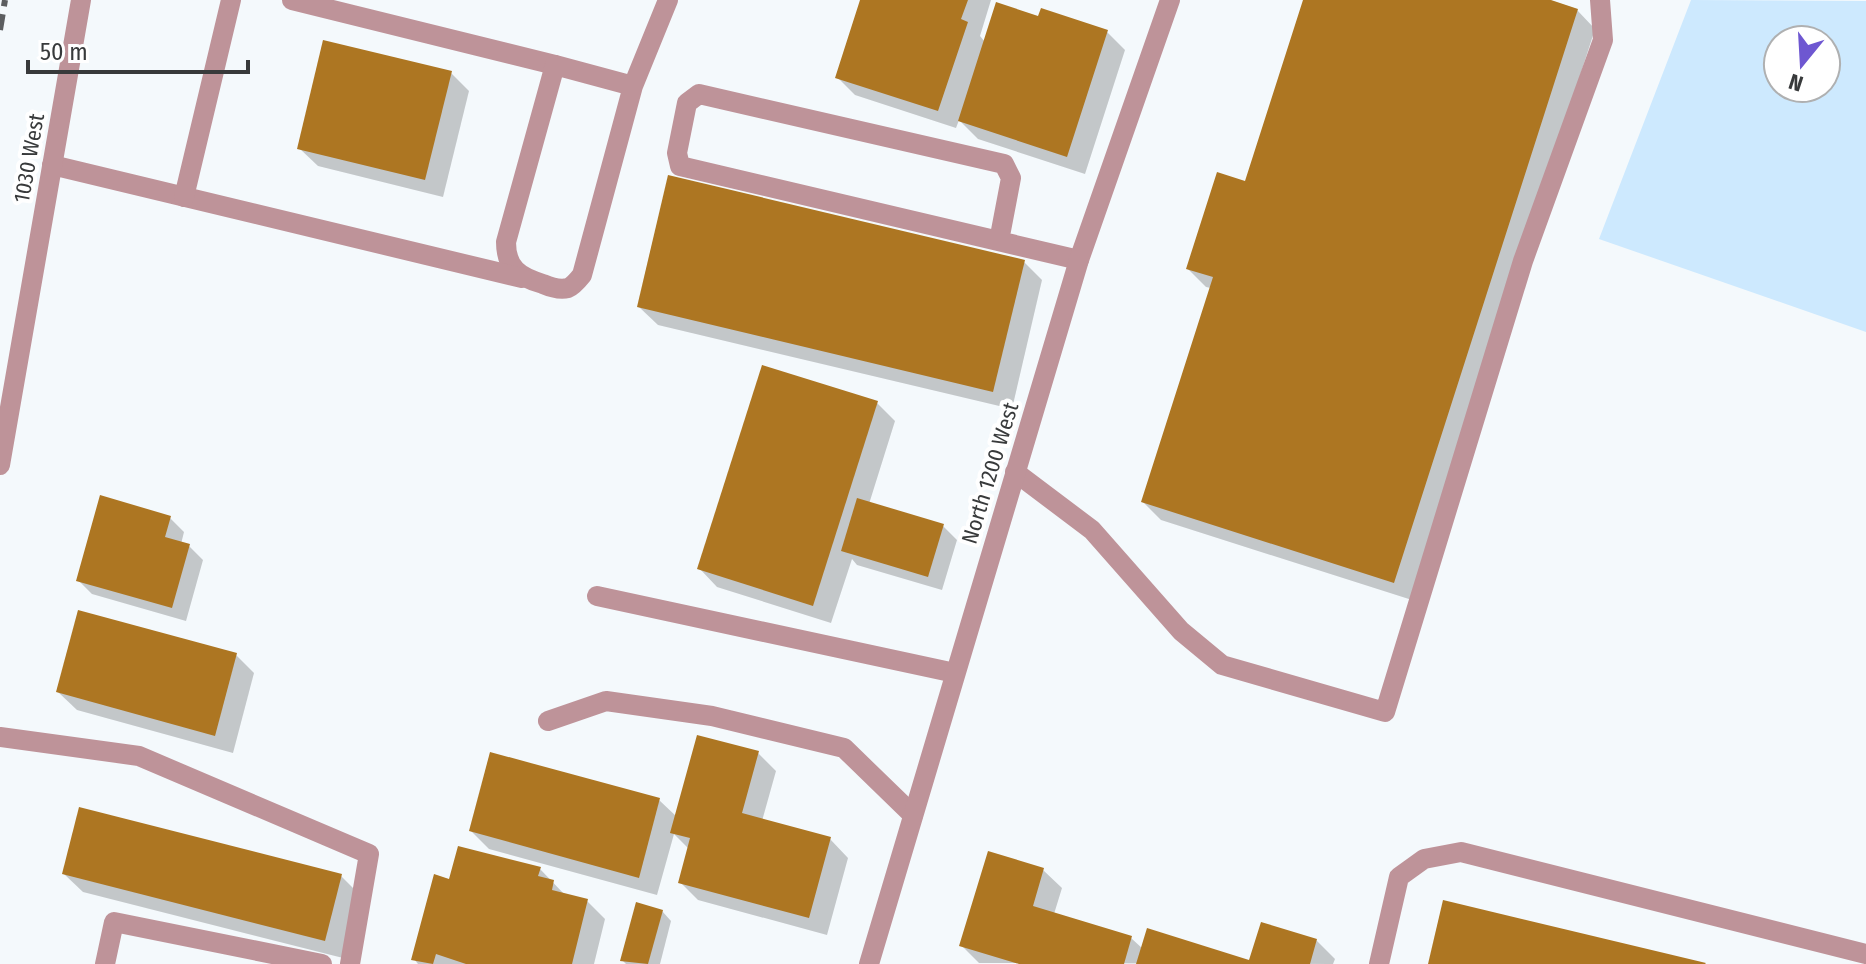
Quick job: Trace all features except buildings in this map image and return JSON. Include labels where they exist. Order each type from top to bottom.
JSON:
[{"type":"street","name":"1030 West","points":[[0,465],[81,0]]},
{"type":"street","points":[[184,197],[231,0]]},
{"type":"street","points":[[292,0],[633,86]]},
{"type":"street","points":[[52,165],[563,289],[570,287],[582,275],[633,86],[668,0]]},
{"type":"street","name":"North 1200 West","points":[[869,964],[1079,260],[1170,0]]},
{"type":"street","points":[[1015,472],[1092,530],[1181,631],[1222,665],[1385,712],[1523,261],[1603,40],[1600,0]]},
{"type":"street","points":[[522,278],[512,268],[506,253],[506,242],[555,65]]},
{"type":"street","points":[[999,241],[1011,178],[1004,164],[699,94],[687,103],[677,153],[680,166],[1079,260]]},
{"type":"street","points":[[597,596],[955,673]]},
{"type":"street","points":[[548,721],[606,701],[712,716],[844,748],[913,815]]},
{"type":"street","points":[[0,737],[139,756],[369,854],[350,964]]},
{"type":"street","points":[[1379,964],[1399,877],[1424,859],[1461,852],[1866,954]]},
{"type":"street","points":[[105,964],[114,922],[322,964]]},
{"type":"shaded area","points":[[1691,0],[1866,1],[1866,332],[1599,239]]},
{"type":"railway","points":[[0,30],[5,0]]}]
